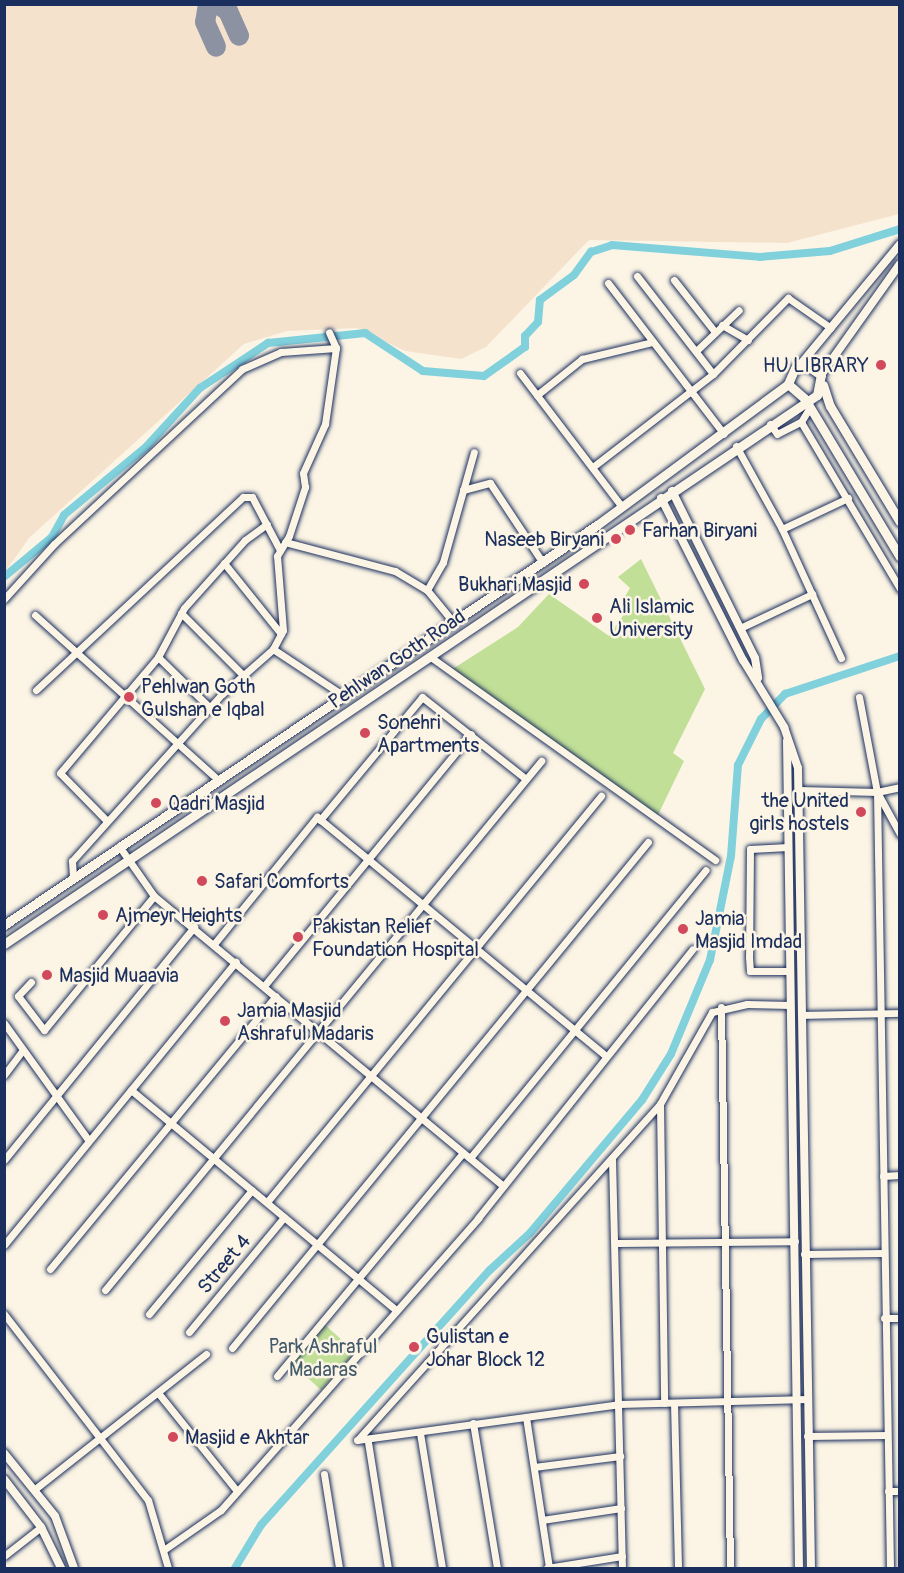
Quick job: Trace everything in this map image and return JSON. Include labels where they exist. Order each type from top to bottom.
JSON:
[{"type":"main road","points":[[900,522],[830,406],[822,380],[813,366],[800,365],[788,384],[807,403],[900,557]]},
{"type":"main road","points":[[807,403],[817,395],[822,380]]},
{"type":"main road","name":"Pehlwan Goth Road","points":[[4,925],[216,778],[454,623],[588,531],[724,434],[788,384]]},
{"type":"main road","name":"Pehlwan Goth Road","points":[[4,944],[129,858],[432,658],[769,423],[807,403]]},
{"type":"main road","points":[[588,531],[596,543]]},
{"type":"main road","points":[[40,900],[49,912]]},
{"type":"street","points":[[800,365],[900,244]]},
{"type":"street","points":[[822,380],[900,264]]},
{"type":"street","points":[[637,276],[713,374]]},
{"type":"street","points":[[674,280],[715,332]]},
{"type":"street","points":[[608,283],[724,434]]},
{"type":"street","points":[[594,466],[713,374],[788,298],[831,328]]},
{"type":"street","points":[[696,351],[739,310]]},
{"type":"street","points":[[722,325],[748,340]]},
{"type":"street","points":[[280,550],[305,487],[303,473],[325,424],[335,345],[329,332]]},
{"type":"street","points":[[537,395],[582,359],[653,342]]},
{"type":"street","points":[[4,599],[54,544],[242,369],[281,352],[335,345]]},
{"type":"street","points":[[520,373],[594,466],[622,507]]},
{"type":"street","points":[[769,423],[777,434],[801,422],[807,403]]},
{"type":"street","points":[[801,422],[900,589]]},
{"type":"street","points":[[736,446],[782,529],[841,658]]},
{"type":"street","points":[[427,590],[441,568],[474,452]]},
{"type":"street","points":[[463,490],[490,483],[543,562]]},
{"type":"street","points":[[672,491],[741,628],[758,678]]},
{"type":"street","points":[[36,690],[80,653],[131,599],[243,498],[252,497],[280,550],[281,634],[273,649],[210,708],[72,861],[73,876]]},
{"type":"street","points":[[661,498],[743,660],[758,678],[786,731],[799,790],[802,1015],[795,1241],[795,1400],[799,1569]]},
{"type":"street","points":[[782,529],[848,498]]},
{"type":"street","points":[[107,821],[59,775],[158,657],[181,613],[224,563],[267,524]]},
{"type":"street","points":[[285,542],[395,572],[427,590],[454,623]]},
{"type":"street","points":[[224,563],[281,634]]},
{"type":"street","points":[[741,628],[813,594]]},
{"type":"street","points":[[181,613],[244,676]]},
{"type":"street","points":[[35,615],[80,653],[216,778]]},
{"type":"street","points":[[273,649],[344,696]]},
{"type":"street","points":[[158,657],[210,708]]},
{"type":"street","points":[[432,658],[715,861]]},
{"type":"street","points":[[320,820],[422,697],[526,779]]},
{"type":"street","points":[[859,697],[877,792],[884,1318],[890,1569]]},
{"type":"street","points":[[786,731],[790,1005],[798,1193],[804,1254],[811,1569]]},
{"type":"street","points":[[264,986],[471,734]]},
{"type":"street","points":[[105,1290],[541,761]]},
{"type":"street","points":[[799,790],[877,792],[900,787]]},
{"type":"street","points":[[877,792],[900,834]]},
{"type":"street","points":[[267,1202],[473,948],[602,796]]},
{"type":"street","points":[[214,944],[317,817],[606,1056]]},
{"type":"street","points":[[232,1348],[648,842]]},
{"type":"street","points":[[119,846],[154,896],[503,1186]]},
{"type":"street","points":[[788,847],[750,849],[749,957],[750,971],[790,971]]},
{"type":"street","points":[[470,1158],[577,1032],[706,870]]},
{"type":"street","points":[[32,982],[18,996],[44,1030],[154,896]]},
{"type":"street","points":[[4,1160],[194,927]]},
{"type":"street","points":[[165,1549],[204,1525],[237,1491],[503,1186],[693,949]]},
{"type":"street","points":[[4,1245],[236,962]]},
{"type":"street","points":[[50,1269],[276,996]]},
{"type":"street","points":[[790,1005],[721,1007],[712,1012],[660,1104],[357,1440],[368,1442],[473,1423],[619,1404],[807,1400]]},
{"type":"street","points":[[721,1007],[727,1242],[726,1402],[730,1569]]},
{"type":"street","points":[[802,1015],[900,1013]]},
{"type":"street","points":[[4,1023],[54,1098],[89,1141]]},
{"type":"street","points":[[4,1075],[23,1050]]},
{"type":"street","points":[[131,1090],[396,1310]]},
{"type":"street","points":[[660,1104],[664,1403]]},
{"type":"street","points":[[277,1376],[463,1153]]},
{"type":"street","points":[[612,1159],[618,1243],[622,1569]]},
{"type":"street","points":[[883,1176],[900,1175]]},
{"type":"street","points":[[149,1314],[252,1190]]},
{"type":"street","name":"Street 4","points":[[189,1332],[284,1217]]},
{"type":"street","points":[[618,1243],[795,1241]]},
{"type":"street","points":[[804,1254],[883,1252]]},
{"type":"street","points":[[4,1314],[148,1500],[165,1549],[168,1569]]},
{"type":"street","points":[[884,1318],[900,1318]]},
{"type":"street","points":[[35,1489],[102,1440],[206,1354]]},
{"type":"street","points":[[159,1394],[237,1491]]},
{"type":"street","points":[[674,1403],[678,1569]]},
{"type":"street","points":[[526,1417],[548,1568],[622,1556]]},
{"type":"street","points":[[473,1423],[497,1569]]},
{"type":"street","points":[[420,1433],[442,1569]]},
{"type":"street","points":[[807,1436],[887,1435]]},
{"type":"street","points":[[368,1442],[388,1569]]},
{"type":"street","points":[[4,1453],[35,1489],[64,1533],[74,1569]]},
{"type":"street","points":[[534,1467],[620,1456]]},
{"type":"street","points":[[324,1474],[339,1569]]},
{"type":"street","points":[[4,1479],[41,1527],[61,1569]]},
{"type":"street","points":[[888,1491],[900,1491]]},
{"type":"street","points":[[542,1520],[621,1508]]},
{"type":"street","points":[[4,1556],[41,1527]]},
{"type":"shaded area","points":[[5,5],[899,5],[899,214],[787,243],[589,240],[486,347],[461,359],[405,351],[357,328],[287,331],[244,344],[29,538],[5,572]]},
{"type":"green space","points":[[641,559],[705,689],[673,753],[684,761],[657,817],[451,670],[518,627],[549,594],[609,636],[629,607],[623,600],[630,588],[618,577]]},
{"type":"green space","name":"Park Ashraful Madaras","points":[[324,1324],[355,1352],[321,1390],[290,1362]]},
{"type":"waterway","points":[[4,577],[52,537],[64,515],[147,446],[200,388],[268,343],[365,333],[423,371],[484,376],[525,347],[525,336],[538,322],[540,300],[574,275],[591,252],[612,245],[760,257],[830,251],[900,229]]},
{"type":"waterway","points":[[235,1568],[261,1525],[490,1270],[530,1233],[642,1100],[671,1054],[710,960],[731,856],[738,765],[761,719],[785,694],[900,656]]},
{"type":"taxiway","points":[[208,4],[205,22],[216,47]]},
{"type":"taxiway","points":[[217,4],[228,11],[239,36]]},
{"type":"place","name":"HU LIBRARY","points":[[881,365]]},
{"type":"place","name":"Farhan Biryani","points":[[630,530]]},
{"type":"place","name":"Naseeb Biryani","points":[[616,539]]},
{"type":"place","name":"Bukhari Masjid","points":[[584,584]]},
{"type":"place","name":"Ali Islamic University","points":[[597,618]]},
{"type":"place","name":"Pehlwan Goth Gulshan e Iqbal","points":[[129,697]]},
{"type":"place","name":"Sonehri Apartments","points":[[365,733]]},
{"type":"place","name":"Qadri Masjid","points":[[156,803]]},
{"type":"place","name":"the United girls hostels","points":[[861,812]]},
{"type":"place","name":"Safari Comforts","points":[[202,881]]},
{"type":"place","name":"Ajmeyr Heights","points":[[103,915]]},
{"type":"place","name":"Jamia Masjid Imdad","points":[[683,929]]},
{"type":"place","name":"Pakistan Relief Foundation Hospital","points":[[298,937]]},
{"type":"place","name":"Masjid Muaavia","points":[[47,975]]},
{"type":"place","name":"Jamia Masjid Ashraful Madaris","points":[[225,1021]]},
{"type":"place","name":"Gulistan e Johar Block 12","points":[[414,1347]]},
{"type":"place","name":"Masjid e Akhtar","points":[[173,1437]]}]
